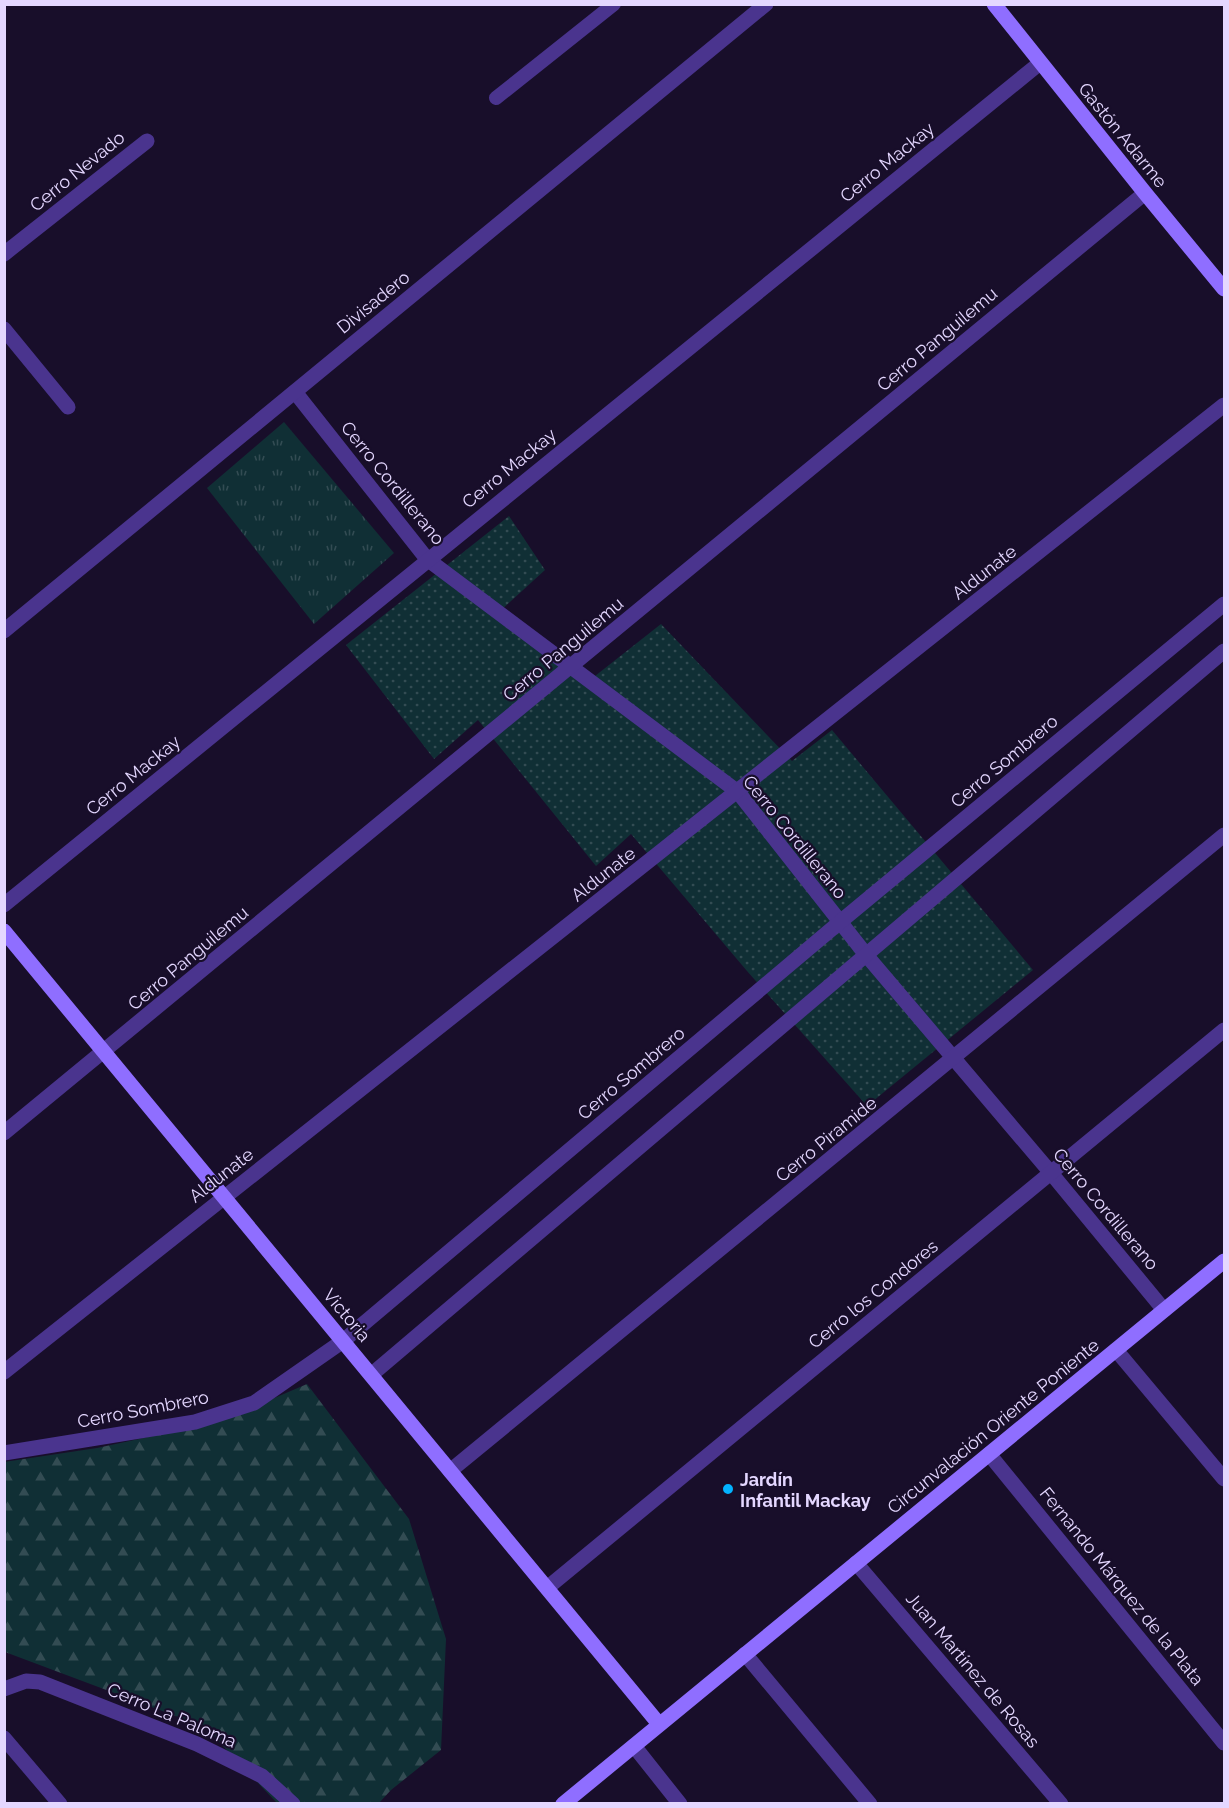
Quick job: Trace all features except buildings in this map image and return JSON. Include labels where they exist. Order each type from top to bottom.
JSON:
[{"type":"street","name":"Divisadero","points":[[4,631],[766,4]]},
{"type":"street","name":"Gastón Adarme","points":[[994,4],[1224,289]]},
{"type":"street","name":"Cerro Mackay","points":[[4,904],[1040,63]]},
{"type":"street","name":"Cerro Nevado","points":[[4,254],[147,141]]},
{"type":"street","name":"Cerro Panguilemu","points":[[4,1133],[1145,193]]},
{"type":"street","points":[[4,329],[68,407]]},
{"type":"street","name":"Cerro Cordillerano","points":[[295,392],[427,559],[738,792],[867,956],[955,1058],[1164,1310]]},
{"type":"street","name":"Aldunate","points":[[4,1372],[1224,405]]},
{"type":"street","name":"Cerro Sombrero","points":[[4,1453],[195,1422],[254,1403],[343,1341],[840,922],[1224,604]]},
{"type":"street","points":[[371,1375],[1224,651]]},
{"type":"street","name":"Cerro Piramide","points":[[450,1471],[955,1058],[1224,834]]},
{"type":"street","name":"Victoria","points":[[4,931],[659,1724]]},
{"type":"street","name":"Cerro los Condores","points":[[547,1588],[1224,1030]]},
{"type":"street","name":"Circunvalación Oriente Poniente","points":[[563,1803],[1224,1261]]},
{"type":"street","points":[[1116,1350],[1224,1479]]},
{"type":"street","name":"Fernando Márquez de la Plata","points":[[989,1454],[1224,1743]]},
{"type":"street","name":"Juan Martínez de Rosas","points":[[856,1563],[1061,1803]]},
{"type":"street","points":[[744,1654],[870,1803]]},
{"type":"street","name":"Cerro La Paloma","points":[[4,1689],[26,1681],[40,1682],[197,1744],[262,1776],[293,1803]]},
{"type":"street","points":[[4,1738],[60,1803]]},
{"type":"street","points":[[634,1746],[680,1803]]},
{"type":"lane","points":[[495,98],[614,4]]},
{"type":"green space","points":[[284,422],[394,553],[314,624],[207,488]]},
{"type":"green space","points":[[509,516],[545,570],[500,611],[595,676],[661,624],[792,761],[832,730],[1033,970],[867,1106],[747,971],[631,834],[596,866],[478,720],[434,759],[346,645]]},
{"type":"green space","points":[[307,1384],[409,1519],[446,1639],[441,1750],[391,1790],[379,1803],[277,1803],[205,1727],[5,1652],[4,1462],[97,1448],[218,1422]]},
{"type":"place","name":"Jardín Infantil Mackay","points":[[728,1489]]}]
